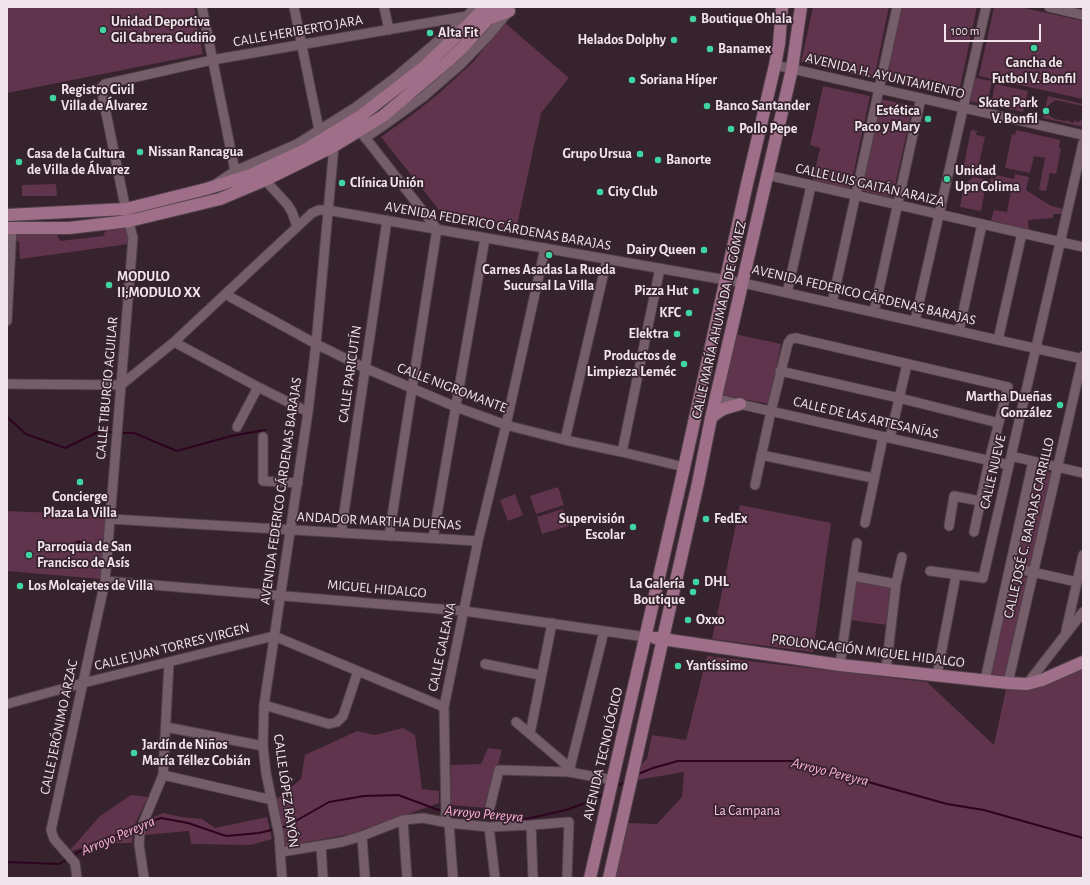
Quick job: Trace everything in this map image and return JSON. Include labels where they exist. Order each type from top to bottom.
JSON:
[{"type":"main road","name":"CALLE MARÍA AHUMADA DE GÓMEZ","points":[[646,636],[775,65],[779,44],[782,7]]},
{"type":"main road","name":"CALLE MARÍA AHUMADA DE GÓMEZ","points":[[662,640],[698,483],[711,418],[717,399],[792,69],[802,7]]},
{"type":"main road","points":[[7,215],[126,209],[206,189],[251,175],[305,150],[362,115],[424,67],[479,12],[507,8]]},
{"type":"main road","points":[[10,228],[69,228],[129,221],[220,199],[265,180],[362,134],[464,47],[479,12]]},
{"type":"main road","points":[[711,418],[723,409],[740,404]]},
{"type":"main road","points":[[681,481],[698,483]]},
{"type":"main road","name":"PROLONGACIÓN MIGUEL HIDALGO","points":[[646,636],[662,640],[886,670],[1008,683],[1027,684],[1083,662]]},
{"type":"main road","name":"AVENIDA TECNOLÓGICO","points":[[590,878],[646,636]]},
{"type":"main road","points":[[609,878],[662,640]]},
{"type":"street","points":[[202,7],[235,171]]},
{"type":"street","points":[[294,7],[319,130]]},
{"type":"street","points":[[384,7],[389,30]]},
{"type":"street","points":[[832,303],[897,7]]},
{"type":"street","points":[[916,321],[986,7]]},
{"type":"street","points":[[1049,7],[1083,15]]},
{"type":"street","points":[[389,536],[437,229],[362,134],[387,124],[423,97],[461,64],[489,35],[507,8]]},
{"type":"street","points":[[206,189],[235,171],[297,144],[356,107],[396,78],[479,12]]},
{"type":"street","name":"CALLE HERIBERTO JARA","points":[[102,88],[105,84],[212,60],[389,30],[479,12]]},
{"type":"street","name":"AVENIDA H. AYUNTAMIENTO","points":[[775,65],[1083,135]]},
{"type":"street","name":"CALLE TIBURCIO AGUILAR","points":[[102,88],[126,209],[134,238],[120,385],[105,578]]},
{"type":"street","points":[[874,312],[921,98]]},
{"type":"street","name":"CALLE NUEVE","points":[[956,575],[983,578],[1083,143]]},
{"type":"street","points":[[7,384],[120,385],[174,342],[312,213],[319,210],[327,210],[334,146]]},
{"type":"street","name":"CALLE LUIS GAITÁN ARAIZA","points":[[767,175],[1083,247]]},
{"type":"street","points":[[265,180],[287,204],[292,212],[297,227]]},
{"type":"street","points":[[787,293],[811,186]]},
{"type":"street","name":"AVENIDA FEDERICO CÁRDENAS BARAJAS","points":[[274,636],[308,412],[316,344],[327,210],[743,283],[1083,358]]},
{"type":"street","name":"CALLE PARICUTÍN","points":[[341,533],[387,220]]},
{"type":"street","points":[[959,331],[982,224]]},
{"type":"street","points":[[7,321],[10,228]]},
{"type":"street","points":[[998,340],[1022,233]]},
{"type":"street","points":[[433,538],[485,238]]},
{"type":"street","name":"CALLE GALEANA","points":[[453,878],[445,800],[444,707],[478,541],[506,425],[545,248]]},
{"type":"street","points":[[565,440],[607,259]]},
{"type":"street","points":[[622,452],[660,268]]},
{"type":"street","name":"CALLE NIGROMANTE","points":[[225,294],[316,344],[365,368],[456,407],[506,425],[684,467]]},
{"type":"street","points":[[754,485],[780,371],[788,343],[791,339],[796,338],[1008,387],[989,460],[974,532]]},
{"type":"street","points":[[174,342],[308,412]]},
{"type":"street","name":"CALLE JOSÉ C. BARAJAS CARRILLO","points":[[1008,683],[1083,358]]},
{"type":"street","points":[[865,522],[873,478],[899,398],[907,364]]},
{"type":"street","points":[[780,371],[899,398],[999,423]]},
{"type":"street","points":[[237,427],[258,387]]},
{"type":"street","name":"CALLE DE LAS ARTESANÍAS","points":[[717,399],[989,460],[1033,461],[1083,473]]},
{"type":"street","points":[[263,437],[263,481],[298,483]]},
{"type":"street","points":[[761,456],[873,478]]},
{"type":"street","points":[[985,680],[1033,461]]},
{"type":"street","points":[[949,526],[954,496],[980,501]]},
{"type":"street","name":"ANDADOR MARTHA DUEÑAS","points":[[110,519],[478,541]]},
{"type":"street","points":[[840,664],[853,576],[856,544]]},
{"type":"street","points":[[1065,634],[1083,555]]},
{"type":"street","points":[[886,670],[896,584],[902,557]]},
{"type":"street","points":[[1010,567],[1077,582]]},
{"type":"street","points":[[930,571],[956,575],[937,675]]},
{"type":"street","points":[[853,576],[896,584]]},
{"type":"street","name":"MIGUEL HIDALGO","points":[[105,578],[464,611],[646,636]]},
{"type":"street","name":"CALLE JERÓNIMO ARZAC","points":[[77,878],[76,863],[54,839],[51,830],[105,578]]},
{"type":"street","points":[[1027,684],[1083,612]]},
{"type":"street","points":[[530,734],[540,675],[552,623]]},
{"type":"street","points":[[570,770],[604,631]]},
{"type":"street","points":[[274,636],[444,707]]},
{"type":"street","name":"CALLE JUAN TORRES VIRGEN","points":[[7,704],[83,683],[274,636]]},
{"type":"street","name":"CALLE LÓPEZ RAYÓN","points":[[274,636],[264,705],[262,746],[279,835],[282,878]]},
{"type":"street","points":[[144,878],[139,844],[140,832],[163,775],[169,662]]},
{"type":"street","points":[[485,664],[540,675]]},
{"type":"street","points":[[264,705],[329,724],[337,722],[343,716],[358,671]]},
{"type":"street","points":[[516,722],[570,770]]},
{"type":"street","points":[[166,727],[262,746]]},
{"type":"street","points":[[490,807],[499,770],[570,770],[612,782]]},
{"type":"street","points":[[163,775],[272,800]]},
{"type":"street","points":[[281,852],[342,842],[403,820],[423,818],[448,820],[489,827],[569,822],[567,878]]},
{"type":"street","points":[[403,820],[407,878]]},
{"type":"street","points":[[531,825],[533,878]]},
{"type":"street","points":[[489,827],[495,878]]},
{"type":"street","points":[[362,836],[365,878]]},
{"type":"street","points":[[321,846],[323,878]]},
{"type":"green space","name":"Unidad Deportiva Gil Cabrera Gudiño","points":[[7,7],[194,7],[203,54],[7,93]]},
{"type":"green space","points":[[813,7],[889,7],[874,79],[801,62]]},
{"type":"green space","points":[[901,7],[977,7],[958,97],[885,81]]},
{"type":"green space","name":"Cancha de Futbol V. Bonfil","points":[[994,7],[1020,7],[1083,21],[1083,99],[979,76]]},
{"type":"green space","points":[[504,22],[569,78],[541,113],[516,230],[443,215],[381,137],[437,95],[474,61]]},
{"type":"green space","points":[[975,78],[992,81],[987,105],[970,101]]},
{"type":"green space","points":[[995,84],[1028,91],[1023,112],[991,105]]},
{"type":"green space","points":[[823,86],[870,96],[850,189],[813,180],[820,148],[810,145]]},
{"type":"green space","name":"Skate Park V. Bonfil","points":[[1048,96],[1083,104],[1083,106],[1056,100],[1046,108],[1050,116],[1055,119],[1065,121],[1068,120],[1073,123],[1076,119],[1076,122],[1078,122],[1083,119],[1083,127],[1043,118]]},
{"type":"green space","points":[[881,99],[913,106],[892,198],[860,190]]},
{"type":"green space","points":[[971,130],[977,131],[976,135],[985,137],[977,172],[971,171],[963,175],[962,173]]},
{"type":"green space","points":[[1016,130],[1060,140],[1059,148],[1061,149],[1056,174],[1050,173],[1046,191],[1039,190],[1045,158],[1034,156],[1030,173],[1005,168],[1012,134],[1015,135]]},
{"type":"green space","points":[[1015,174],[1029,177],[1026,190],[1051,206],[1064,209],[1063,214],[1053,214],[1053,218],[1028,220],[1029,230],[991,221],[994,210],[1007,212],[1011,191],[989,187],[991,178],[995,179],[996,175],[1014,179]]},
{"type":"green space","points":[[974,177],[987,180],[981,211],[960,207],[964,184]]},
{"type":"green space","points":[[56,184],[57,196],[22,196],[22,185]]},
{"type":"green space","points":[[126,227],[130,233],[129,244],[20,259],[19,242],[16,240],[16,234],[57,235],[60,241],[103,236],[106,230]]},
{"type":"green space","points":[[735,334],[781,344],[769,404],[723,395]]},
{"type":"green space","points":[[1034,469],[1052,473],[1032,568],[1014,564]]},
{"type":"green space","points":[[558,487],[564,505],[536,514],[530,496]]},
{"type":"green space","points":[[515,494],[523,515],[508,521],[500,500]]},
{"type":"green space","points":[[740,505],[831,523],[813,652],[712,639]]},
{"type":"green space","points":[[563,509],[569,526],[542,534],[537,517]]},
{"type":"green space","points":[[7,511],[108,515],[101,579],[7,571]]},
{"type":"green space","points":[[1012,574],[1030,578],[1007,678],[989,674]]},
{"type":"green space","points":[[855,581],[893,586],[888,625],[849,620]]},
{"type":"green space","name":"La Campana","points":[[707,656],[927,682],[994,745],[1006,689],[1028,691],[1083,669],[1083,878],[614,878],[627,823],[657,824],[682,797],[684,772],[637,780],[641,765],[647,759],[652,735],[686,740]]},
{"type":"green space","points":[[403,728],[415,735],[422,789],[439,791],[439,803],[351,834],[285,846],[277,810],[277,799],[301,779],[305,755],[357,731],[375,735]]},
{"type":"green space","points":[[488,748],[502,750],[486,808],[450,805],[451,765],[481,764]]},
{"type":"green space","points":[[131,795],[148,797],[135,824],[132,843],[102,843],[70,850],[100,816]]},
{"type":"green space","points":[[164,813],[181,817],[202,819],[215,828],[267,817],[272,839],[251,845],[191,844],[189,831],[144,835],[147,817],[151,818]]},
{"type":"shaded area","points":[[77,541],[81,541],[83,542],[83,550],[77,551],[74,548],[74,544]]},
{"type":"waterway","points":[[7,417],[26,434],[65,448],[98,432],[115,432]]},
{"type":"waterway","points":[[123,433],[134,433],[177,451],[231,436],[265,430]]},
{"type":"waterway","name":"Arroyo Pereyra","points":[[638,774],[678,761],[793,761],[947,804],[984,810],[1083,838]]},
{"type":"waterway","name":"Arroyo Pereyra","points":[[615,787],[627,781]]},
{"type":"waterway","name":"Arroyo Pereyra","points":[[448,812],[460,815],[526,819],[566,810],[593,800],[604,794]]},
{"type":"waterway","name":"Arroyo Pereyra","points":[[280,828],[287,826],[329,802],[364,796],[398,795],[443,811]]},
{"type":"waterway","name":"Arroyo Pereyra","points":[[146,823],[161,818],[188,823],[226,836],[259,833],[276,829]]},
{"type":"waterway","name":"Arroyo Pereyra","points":[[72,856],[85,848],[139,826]]},
{"type":"waterway","name":"Arroyo Pereyra","points":[[7,862],[59,864],[68,859]]},
{"type":"place","name":"Boutique Ohlala","points":[[693,19]]},
{"type":"place","name":"Unidad Deportiva Gil Cabrera Gudiño","points":[[103,30]]},
{"type":"place","name":"Alta Fit","points":[[430,33]]},
{"type":"place","name":"Helados Dolphy","points":[[674,40]]},
{"type":"place","name":"Cancha de Futbol V. Bonfil","points":[[1034,48]]},
{"type":"place","name":"Banamex","points":[[710,49]]},
{"type":"place","name":"Soriana Híper","points":[[632,80]]},
{"type":"place","name":"Registro Civil Villa de Álvarez","points":[[53,98]]},
{"type":"place","name":"Banco Santander","points":[[707,106]]},
{"type":"place","name":"Skate Park V. Bonfil","points":[[1046,111]]},
{"type":"place","name":"Estética Paco y Mary","points":[[928,119]]},
{"type":"place","name":"Pollo Pepe","points":[[731,129]]},
{"type":"place","name":"Nissan Rancagua","points":[[140,152]]},
{"type":"place","name":"Grupo Ursua","points":[[640,154]]},
{"type":"place","name":"Banorte","points":[[658,160]]},
{"type":"place","name":"Casa de la Cultura de Villa de Álvarez","points":[[19,162]]},
{"type":"place","name":"Unidad Upn Colima","points":[[947,179]]},
{"type":"place","name":"Clínica Unión","points":[[342,183]]},
{"type":"place","name":"City Club","points":[[600,192]]},
{"type":"place","name":"Dairy Queen","points":[[704,250]]},
{"type":"place","name":"Carnes Asadas La Rueda Sucursal La Villa","points":[[549,255]]},
{"type":"place","name":"MODULO II;MODULO XX","points":[[109,285]]},
{"type":"place","name":"Pizza Hut","points":[[696,291]]},
{"type":"place","name":"KFC","points":[[689,313]]},
{"type":"place","name":"Elektra","points":[[677,334]]},
{"type":"place","name":"Productos de Limpieza Leméc","points":[[684,364]]},
{"type":"place","name":"Martha Dueñas González","points":[[1060,405]]},
{"type":"place","name":"Concierge Plaza La Villa","points":[[80,482]]},
{"type":"place","name":"FedEx","points":[[706,519]]},
{"type":"place","name":"Supervisión Escolar","points":[[633,527]]},
{"type":"place","name":"Parroquia de San Francisco de Asís","points":[[29,555]]},
{"type":"place","name":"DHL","points":[[696,582]]},
{"type":"place","name":"Los Molcajetes de Villa","points":[[20,586]]},
{"type":"place","name":"La Galería Boutique","points":[[693,592]]},
{"type":"place","name":"Oxxo","points":[[688,620]]},
{"type":"place","name":"Yantíssimo","points":[[678,666]]},
{"type":"place","name":"Jardín de Niños María Téllez Cobián","points":[[134,753]]}]
